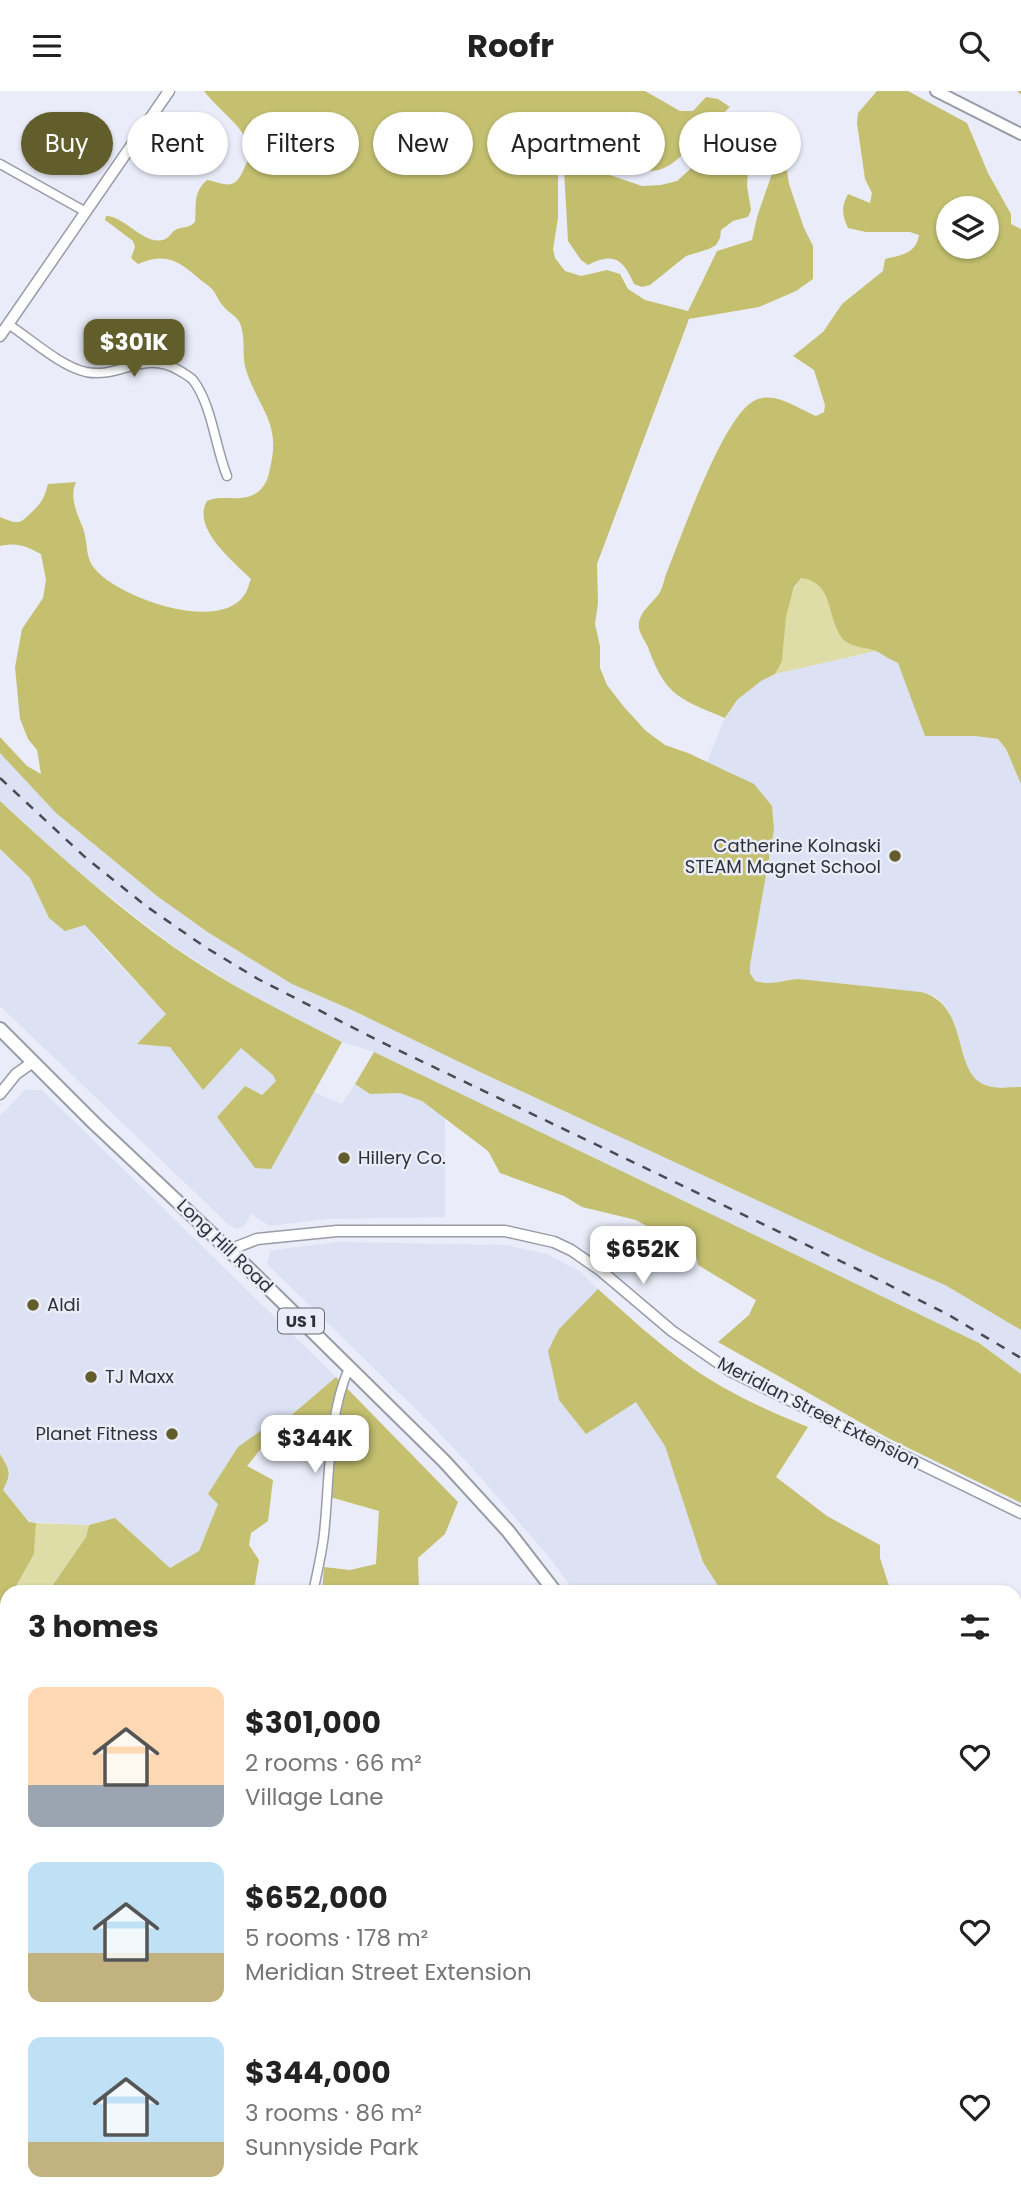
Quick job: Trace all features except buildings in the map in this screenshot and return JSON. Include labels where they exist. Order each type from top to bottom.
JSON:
[{"type":"main road","points":[[936,91],[1021,134]]},
{"type":"main road","name":"Long Hill Road","points":[[0,1029],[444,1461],[508,1531],[550,1585]]},
{"type":"street","points":[[0,336],[169,91]]},
{"type":"street","points":[[0,164],[86,212]]},
{"type":"street","points":[[8,324],[63,362],[87,372],[102,372],[136,363],[156,362],[172,366],[191,377],[203,396],[227,476]]},
{"type":"street","points":[[0,1094],[16,1075],[33,1062]]},
{"type":"street","name":"Meridian Street Extension","points":[[229,1250],[257,1239],[337,1231],[505,1231],[554,1243],[579,1255],[600,1270],[673,1331],[730,1371],[1021,1513]]},
{"type":"street","points":[[315,1585],[324,1535],[339,1390],[349,1368]]},
{"type":"shaded area","points":[[204,91],[645,91],[680,111],[693,111],[706,97],[718,99],[730,107],[724,112],[679,112],[679,158],[665,167],[665,112],[487,112],[487,175],[558,175],[558,218],[553,249],[555,258],[565,271],[581,276],[607,270],[620,274],[628,289],[645,300],[688,311],[717,251],[752,240],[772,175],[788,175],[804,228],[813,246],[813,279],[796,291],[759,307],[689,319],[597,564],[598,603],[595,624],[600,646],[600,668],[607,685],[646,731],[665,745],[754,784],[772,806],[774,830],[750,965],[750,973],[755,981],[772,983],[799,979],[921,992],[937,999],[948,1011],[969,1069],[976,1080],[992,1087],[1021,1087],[1021,1330],[945,1285],[292,984],[209,933],[157,896],[56,813],[0,753],[0,737],[27,766],[41,774],[37,750],[28,739],[20,719],[15,667],[22,629],[43,598],[46,580],[41,554],[21,545],[0,546],[0,517],[20,522],[40,503],[48,484],[76,482],[76,511],[85,533],[91,564],[106,579],[124,590],[169,607],[214,611],[232,606],[245,594],[251,579],[225,554],[209,533],[204,511],[207,501],[249,497],[256,493],[262,488],[270,471],[273,453],[271,429],[245,367],[240,323],[222,305],[212,289],[182,265],[163,258],[138,264],[131,258],[135,247],[133,241],[105,220],[106,216],[114,217],[144,236],[159,241],[175,230],[195,222],[197,195],[207,180],[227,185],[235,182],[242,173],[242,175],[359,175],[359,112],[242,112],[242,132],[228,117],[228,112],[223,112]]},
{"type":"shaded area","points":[[877,91],[908,91],[967,123],[988,173],[1011,214],[1011,224],[1021,229],[1021,784],[1006,749],[998,739],[925,736],[898,663],[878,652],[845,641],[837,629],[824,593],[812,581],[801,578],[794,587],[786,616],[782,661],[775,674],[761,681],[737,700],[725,718],[685,700],[668,686],[654,663],[640,630],[640,617],[661,590],[715,456],[740,413],[752,402],[768,398],[784,401],[816,416],[824,412],[825,405],[814,370],[793,356],[823,332],[842,304],[883,271],[885,259],[907,253],[915,246],[919,235],[910,232],[866,232],[848,228],[843,211],[848,194],[870,203],[872,193],[865,179],[858,113]]},
{"type":"shaded area","points":[[564,175],[610,175],[642,186],[677,181],[684,175],[748,175],[751,210],[748,217],[733,221],[721,230],[716,245],[686,256],[650,285],[642,287],[634,284],[626,269],[617,260],[605,259],[588,265],[581,260],[568,241]]},
{"type":"shaded area","points":[[801,578],[813,579],[820,586],[854,645],[876,651],[775,674],[781,658],[787,610]]},
{"type":"shaded area","name":"Catherine Kolnaski STEAM Magnet School","points":[[876,651],[898,663],[925,736],[998,739],[1006,749],[1021,783],[1021,1087],[988,1087],[977,1081],[968,1069],[956,1027],[946,1006],[935,996],[921,992],[799,979],[783,980],[771,985],[755,981],[750,973],[774,830],[773,817],[739,776],[707,762],[722,724],[737,700],[761,681],[775,674]]},
{"type":"shaded area","points":[[0,753],[56,813],[157,896],[209,933],[292,984],[945,1285],[1021,1330],[1021,1374],[979,1343],[374,1052],[342,1042],[253,997],[175,947],[73,868],[0,801]]},
{"type":"shaded area","points":[[0,801],[129,914],[175,948],[236,986],[342,1042],[271,1169],[255,1168],[217,1117],[245,1086],[262,1095],[276,1081],[273,1075],[241,1048],[203,1090],[170,1047],[137,1044],[166,1014],[85,925],[65,931],[49,918],[30,878],[0,849]]},
{"type":"shaded area","points":[[0,850],[30,878],[49,918],[85,925],[166,1014],[137,1044],[170,1047],[203,1089],[241,1048],[273,1075],[276,1081],[262,1095],[244,1086],[217,1117],[271,1168],[314,1092],[342,1104],[355,1084],[370,1094],[400,1093],[422,1101],[445,1118],[445,1217],[326,1219],[269,1226],[251,1214],[243,1227],[236,1229],[228,1224],[0,1006]]},
{"type":"shaded area","points":[[374,1052],[979,1343],[1021,1374],[1021,1503],[888,1438],[718,1342],[749,1315],[756,1300],[698,1265],[696,1255],[636,1220],[582,1207],[564,1196],[500,1173],[488,1151],[422,1101],[400,1093],[370,1094],[355,1084]]},
{"type":"shaded area","points":[[25,1090],[42,1090],[336,1377],[280,1424],[263,1429],[218,1503],[199,1551],[170,1568],[115,1518],[89,1525],[30,1522],[3,1490],[10,1471],[0,1454],[0,1116]]},
{"type":"shaded area","points":[[339,1242],[505,1245],[547,1254],[581,1272],[598,1289],[559,1329],[636,1401],[665,1446],[703,1561],[718,1585],[570,1585],[474,1470],[430,1423],[267,1264],[272,1250]]},
{"type":"shaded area","points":[[598,1289],[662,1345],[713,1382],[808,1427],[776,1477],[827,1516],[880,1545],[880,1558],[889,1585],[718,1585],[703,1562],[665,1446],[636,1402],[586,1434],[559,1400],[548,1351],[559,1329]]},
{"type":"shaded area","points":[[336,1377],[458,1502],[445,1534],[418,1558],[419,1585],[323,1585],[324,1567],[350,1570],[376,1564],[379,1511],[323,1495],[328,1439],[298,1435],[281,1424]]},
{"type":"shaded area","points":[[281,1424],[247,1466],[273,1480],[268,1521],[251,1533],[249,1545],[259,1560],[255,1585],[53,1585],[86,1537],[89,1525],[115,1518],[170,1568],[199,1551],[218,1504],[208,1494],[238,1447],[263,1429]]},
{"type":"shaded area","points":[[0,1454],[9,1472],[3,1490],[29,1522],[36,1523],[34,1554],[17,1585],[0,1585]]},
{"type":"shaded area","points":[[36,1523],[89,1525],[86,1537],[52,1585],[17,1585],[34,1554]]},
{"type":"railway","points":[[0,778],[86,858],[146,906],[205,947],[258,979],[379,1041],[859,1270],[947,1314],[1021,1358]]},
{"type":"place","name":"Catherine Kolnaski STEAM Magnet School","points":[[895,856]]},
{"type":"place","name":"Hillery Co.","points":[[344,1158]]},
{"type":"place","name":"Aldi","points":[[33,1305]]},
{"type":"place","name":"TJ Maxx","points":[[91,1377]]},
{"type":"place","name":"Planet Fitness","points":[[172,1434]]}]
